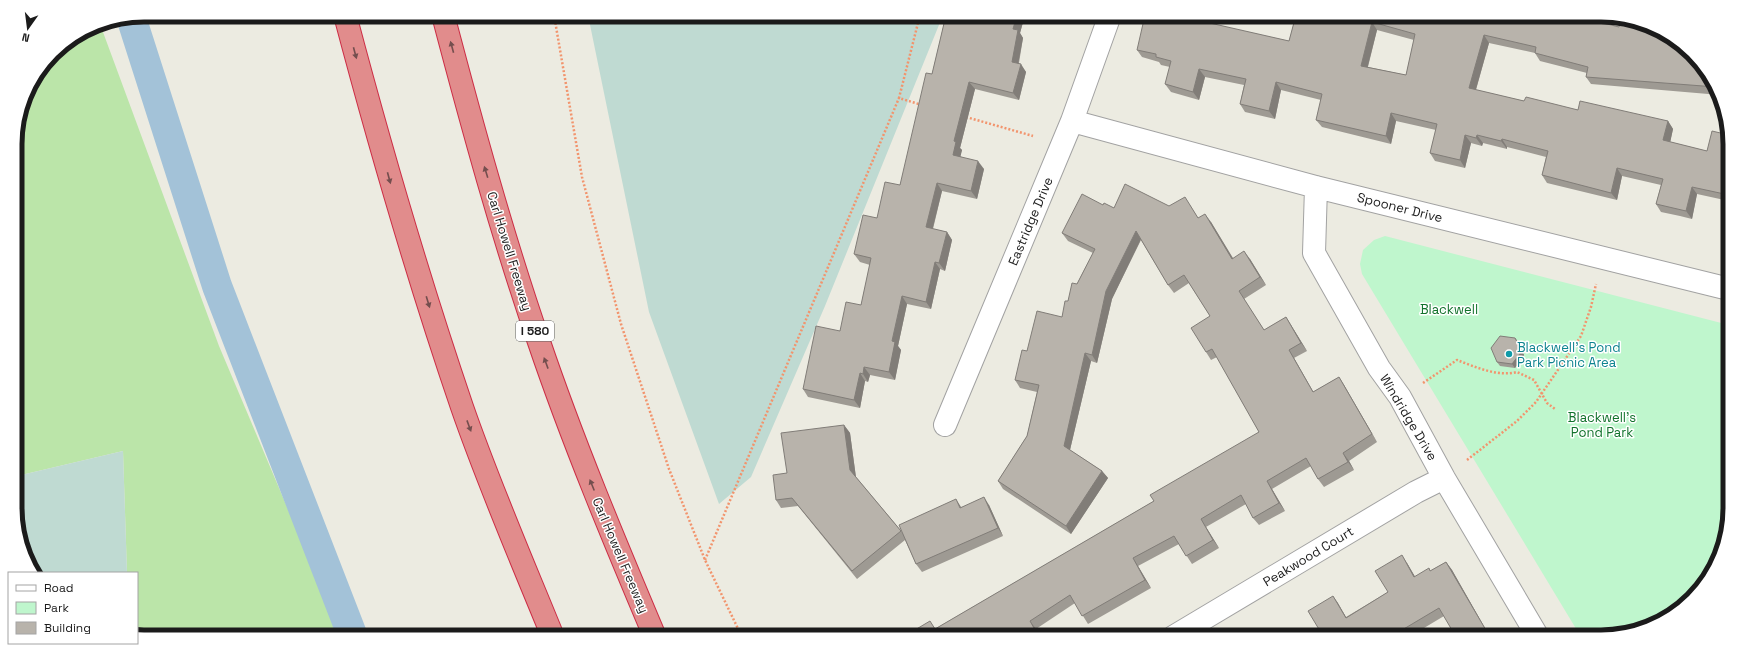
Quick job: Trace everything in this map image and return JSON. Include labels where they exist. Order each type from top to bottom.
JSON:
[{"type":"highway","points":[[347,22],[392,188],[460,401],[490,483],[550,630]]},
{"type":"highway","name":"Carl Howell Freeway","points":[[445,22],[480,151],[538,341],[586,470],[652,630]]},
{"type":"street","name":"Eastridge Drive","points":[[945,425],[1072,121],[1107,22]]},
{"type":"street","name":"Spooner Drive","points":[[1072,121],[1316,187],[1723,288]]},
{"type":"street","name":"Windridge Drive","points":[[1316,187],[1314,253],[1379,368],[1400,397],[1444,478],[1534,630]]},
{"type":"street","name":"Peakwood Court","points":[[1185,630],[1416,492],[1444,478]]},
{"type":"path","points":[[555,22],[582,177],[621,324],[669,469],[705,560],[739,630]]},
{"type":"path","points":[[705,560],[899,98],[918,22]]},
{"type":"path","points":[[899,98],[929,107]]},
{"type":"path","points":[[959,115],[1033,136]]},
{"type":"path","points":[[1467,460],[1517,421],[1536,402],[1541,392],[1581,336],[1591,307],[1596,284]]},
{"type":"path","points":[[1423,383],[1456,360],[1475,367],[1493,371],[1510,374],[1517,372],[1534,380],[1547,403],[1555,409]]},
{"type":"green space","points":[[102,29],[219,346],[339,630],[138,630],[138,572],[127,572],[123,451],[22,475],[23,128],[31,97],[42,76],[52,63],[76,42]]},
{"type":"green space","name":"Blackwell's Pond Park","points":[[1385,236],[1723,323],[1723,516],[1721,532],[1717,547],[1703,576],[1675,605],[1648,621],[1625,628],[1609,630],[1577,630],[1362,274],[1360,264],[1363,250],[1374,240]]},
{"type":"shaded area","points":[[589,22],[940,22],[825,306],[751,477],[719,504],[649,312]]},
{"type":"shaded area","points":[[123,451],[127,572],[40,572],[28,547],[24,532],[22,516],[22,475]]},
{"type":"building","points":[[944,22],[1015,22],[1013,29],[1018,30],[1012,62],[1021,64],[1013,93],[969,82],[954,141],[956,142],[953,155],[978,161],[971,191],[937,183],[926,227],[947,232],[939,263],[935,262],[926,302],[902,296],[892,341],[895,342],[889,372],[864,367],[863,374],[860,373],[854,400],[803,389],[816,326],[840,331],[846,302],[861,305],[871,258],[854,254],[863,215],[877,218],[885,182],[900,185],[926,73],[932,74]]},
{"type":"building","points":[[1143,22],[1205,22],[1289,41],[1294,22],[1372,22],[1599,22],[1619,27],[1620,23],[1625,24],[1640,28],[1669,42],[1693,63],[1709,86],[1586,77],[1588,67],[1535,53],[1536,47],[1484,35],[1469,88],[1524,101],[1526,97],[1578,110],[1580,101],[1668,121],[1663,140],[1707,151],[1712,131],[1722,133],[1723,194],[1692,187],[1686,211],[1656,204],[1663,179],[1617,168],[1611,193],[1542,175],[1548,151],[1502,139],[1501,141],[1477,135],[1476,138],[1465,135],[1460,160],[1430,153],[1437,124],[1391,113],[1386,136],[1316,120],[1322,94],[1276,82],[1269,111],[1240,104],[1246,79],[1199,69],[1193,92],[1165,84],[1171,61],[1156,57],[1156,54],[1137,50]],"holes":[[[1372,22],[1415,34],[1406,75],[1361,66]]]},
{"type":"building","points":[[1125,184],[1169,206],[1185,197],[1198,218],[1205,214],[1232,259],[1244,251],[1260,277],[1239,291],[1264,330],[1286,317],[1301,343],[1289,350],[1313,392],[1339,377],[1372,434],[1343,453],[1348,462],[1318,479],[1306,458],[1267,481],[1279,503],[1253,518],[1241,495],[1201,519],[1213,540],[1186,556],[1174,536],[1133,558],[1145,580],[1082,616],[1070,595],[1030,621],[1035,630],[915,630],[930,621],[935,629],[1154,501],[1150,495],[1259,432],[1212,349],[1206,352],[1191,328],[1210,316],[1184,275],[1168,285],[1136,231],[1106,291],[1092,355],[1085,353],[1064,446],[1102,471],[1066,526],[998,481],[1027,436],[1039,385],[1015,380],[1022,350],[1027,351],[1037,311],[1062,317],[1065,301],[1068,301],[1072,283],[1077,284],[1095,249],[1062,233],[1082,194],[1103,205],[1104,203],[1114,208]]},
{"type":"building","name":"Blackwell's Pond Park Picnic Area","points":[[1500,336],[1515,338],[1522,351],[1512,364],[1497,362],[1491,348]]},
{"type":"building","points":[[844,425],[850,470],[901,531],[852,571],[792,498],[776,500],[773,475],[787,473],[781,433]]},
{"type":"building","points":[[984,497],[998,528],[916,564],[899,525],[956,499],[960,508]]},
{"type":"building","points":[[1402,555],[1414,577],[1429,568],[1430,571],[1446,562],[1486,630],[1452,630],[1439,608],[1402,630],[1319,630],[1308,611],[1333,596],[1346,618],[1388,592],[1375,571]]},
{"type":"waterway","points":[[133,22],[217,286],[350,630]]},
{"type":"place","name":"Blackwell's Pond Park Picnic Area","points":[[1509,354]]},
{"type":"park label","name":"Blackwell","points":[[1449,309]]}]
